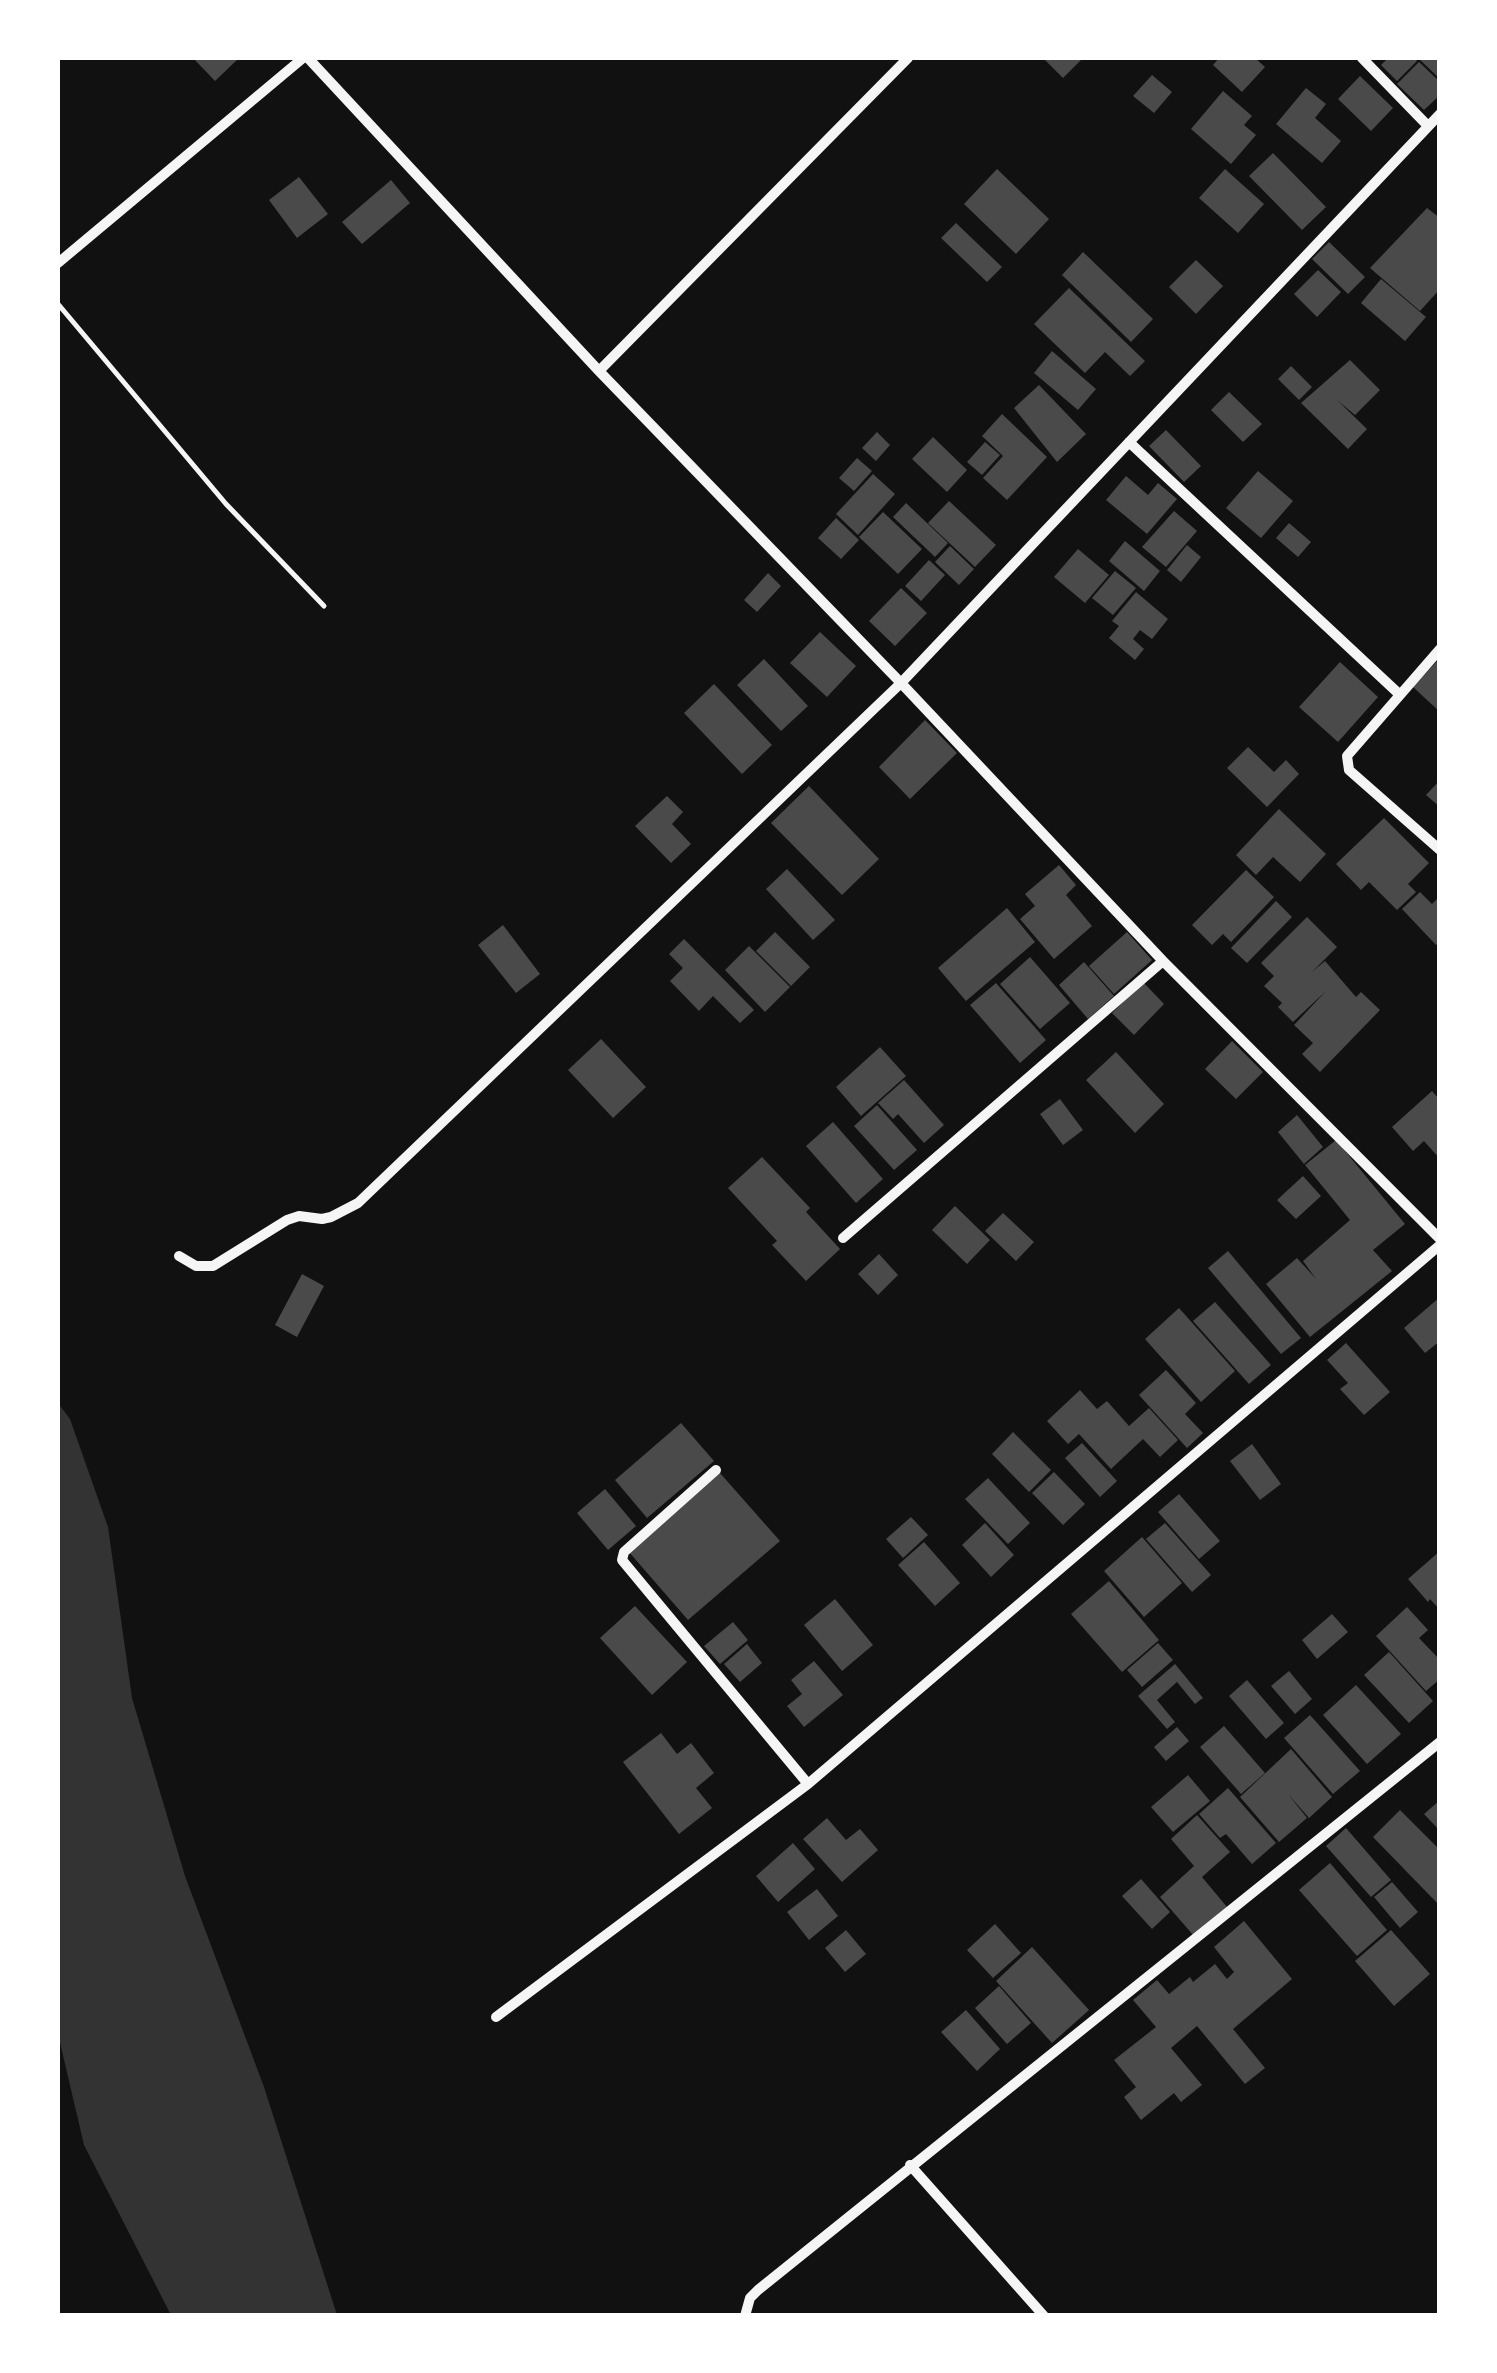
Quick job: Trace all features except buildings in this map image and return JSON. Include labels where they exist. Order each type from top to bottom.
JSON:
[{"type":"street","points":[[58,263],[306,58],[1162,961],[1440,1242],[808,1784],[496,2017]]},
{"type":"street","points":[[599,371],[908,58]]},
{"type":"street","points":[[1362,58],[1428,126]]},
{"type":"street","points":[[179,1256],[196,1266],[212,1266],[287,1220],[300,1216],[331,1217],[358,1203],[901,682],[1440,114]]},
{"type":"street","points":[[1129,442],[1398,694]]},
{"type":"street","points":[[1440,648],[1349,750],[1347,764],[1440,850]]},
{"type":"street","points":[[843,1238],[1162,961]]},
{"type":"street","points":[[716,1470],[628,1548],[622,1560],[808,1784]]},
{"type":"street","points":[[745,2316],[746,2305],[758,2290],[910,2164],[1440,1742]]},
{"type":"street","points":[[910,2164],[1044,2316]]},
{"type":"path","points":[[58,304],[226,504],[324,606]]},
{"type":"shaded area","points":[[58,1403],[70,1419],[108,1527],[132,1698],[185,1876],[264,2087],[337,2315],[171,2315],[84,2145],[58,2034]]}]
